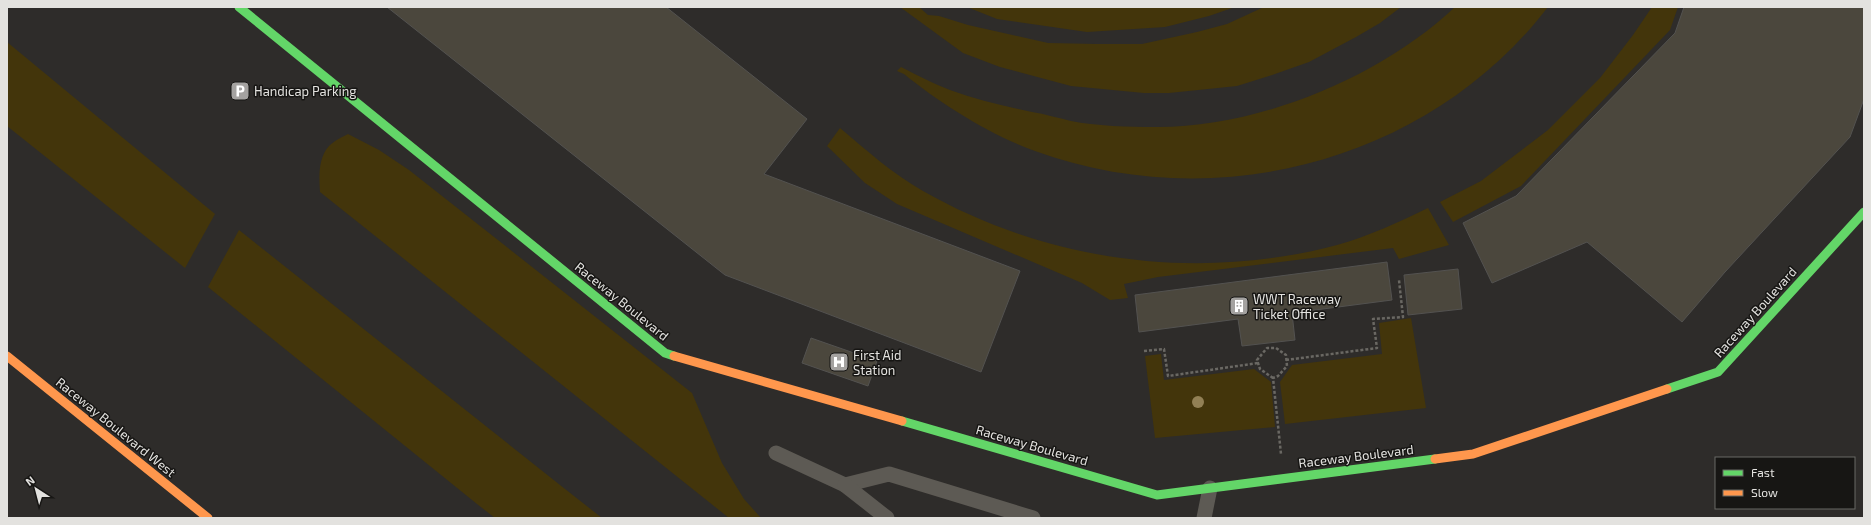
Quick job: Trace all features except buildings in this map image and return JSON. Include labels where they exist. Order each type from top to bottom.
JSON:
[{"type":"street","name":"Raceway Boulevard","points":[[239,7],[665,353],[1157,495],[1473,454],[1718,372],[1864,212]]},
{"type":"street","name":"Raceway Boulevard West","points":[[7,356],[208,518]]},
{"type":"lane","points":[[776,454],[845,486],[887,518]]},
{"type":"lane","points":[[845,486],[889,474],[1033,518]]},
{"type":"lane","points":[[1204,518],[1210,488]]},
{"type":"path","points":[[1286,360],[1377,348],[1373,319],[1403,317],[1399,280]]},
{"type":"path","points":[[1144,351],[1164,348],[1168,376],[1258,363]]},
{"type":"path","points":[[1273,378],[1278,376],[1287,366],[1286,355],[1276,348],[1267,348],[1258,360],[1258,363],[1260,369],[1273,378],[1284,478]]},
{"type":"shaded area","points":[[900,7],[919,7],[928,15],[939,16],[968,25],[1048,43],[1142,44],[1227,24],[1264,7],[1401,7],[1380,23],[1309,62],[1269,76],[1237,86],[1169,93],[1144,93],[1071,86],[1000,67],[963,53]]},
{"type":"shaded area","points":[[967,7],[1235,7],[1209,16],[1165,27],[1087,32],[997,19]]},
{"type":"shaded area","points":[[1455,7],[1548,7],[1499,60],[1443,104],[1381,138],[1315,162],[1245,175],[1175,178],[1104,170],[1035,151],[984,128],[966,118],[904,74],[897,71],[901,67],[960,94],[1071,121],[1124,126],[1155,127],[1194,125],[1235,119],[1276,108],[1316,94],[1355,76],[1391,55],[1425,32]]},
{"type":"shaded area","points":[[1652,7],[1678,7],[1670,30],[1521,186],[1453,222],[1440,202],[1481,181],[1548,130],[1600,78],[1633,35]]},
{"type":"shaded area","points":[[7,42],[215,214],[185,268],[7,126]]},
{"type":"shaded area","points":[[840,128],[890,169],[923,191],[971,215],[1021,235],[1072,249],[1125,258],[1178,263],[1231,262],[1284,256],[1337,245],[1361,237],[1428,208],[1449,245],[1399,259],[1393,248],[1158,277],[1124,284],[1128,298],[1110,300],[1082,283],[897,204],[865,183],[827,146]]},
{"type":"shaded area","points":[[348,134],[379,150],[409,170],[692,393],[722,463],[744,499],[761,518],[729,518],[320,192],[321,162],[325,151],[331,144]]},
{"type":"shaded area","points":[[239,230],[602,518],[495,518],[477,504],[208,287]]},
{"type":"shaded area","points":[[1411,318],[1426,408],[1285,424],[1280,382],[1292,365],[1382,354],[1379,323]]},
{"type":"shaded area","points":[[1161,354],[1164,380],[1254,369],[1271,382],[1275,427],[1155,438],[1145,356]]},
{"type":"traffic: fast","points":[[239,7],[665,353],[674,356]]},
{"type":"traffic: fast","points":[[1667,389],[1718,372],[1864,212]]},
{"type":"traffic: fast","points":[[902,421],[1157,495],[1435,459]]},
{"type":"traffic: slow","points":[[7,356],[208,518]]},
{"type":"traffic: slow","points":[[674,356],[902,421]]},
{"type":"traffic: slow","points":[[1435,459],[1473,454],[1667,389]]},
{"type":"place","name":"Handicap Parking","points":[[240,91]]},
{"type":"place","name":"WWT Raceway Ticket Office","points":[[1239,306]]},
{"type":"place","name":"First Aid Station","points":[[839,362]]}]
